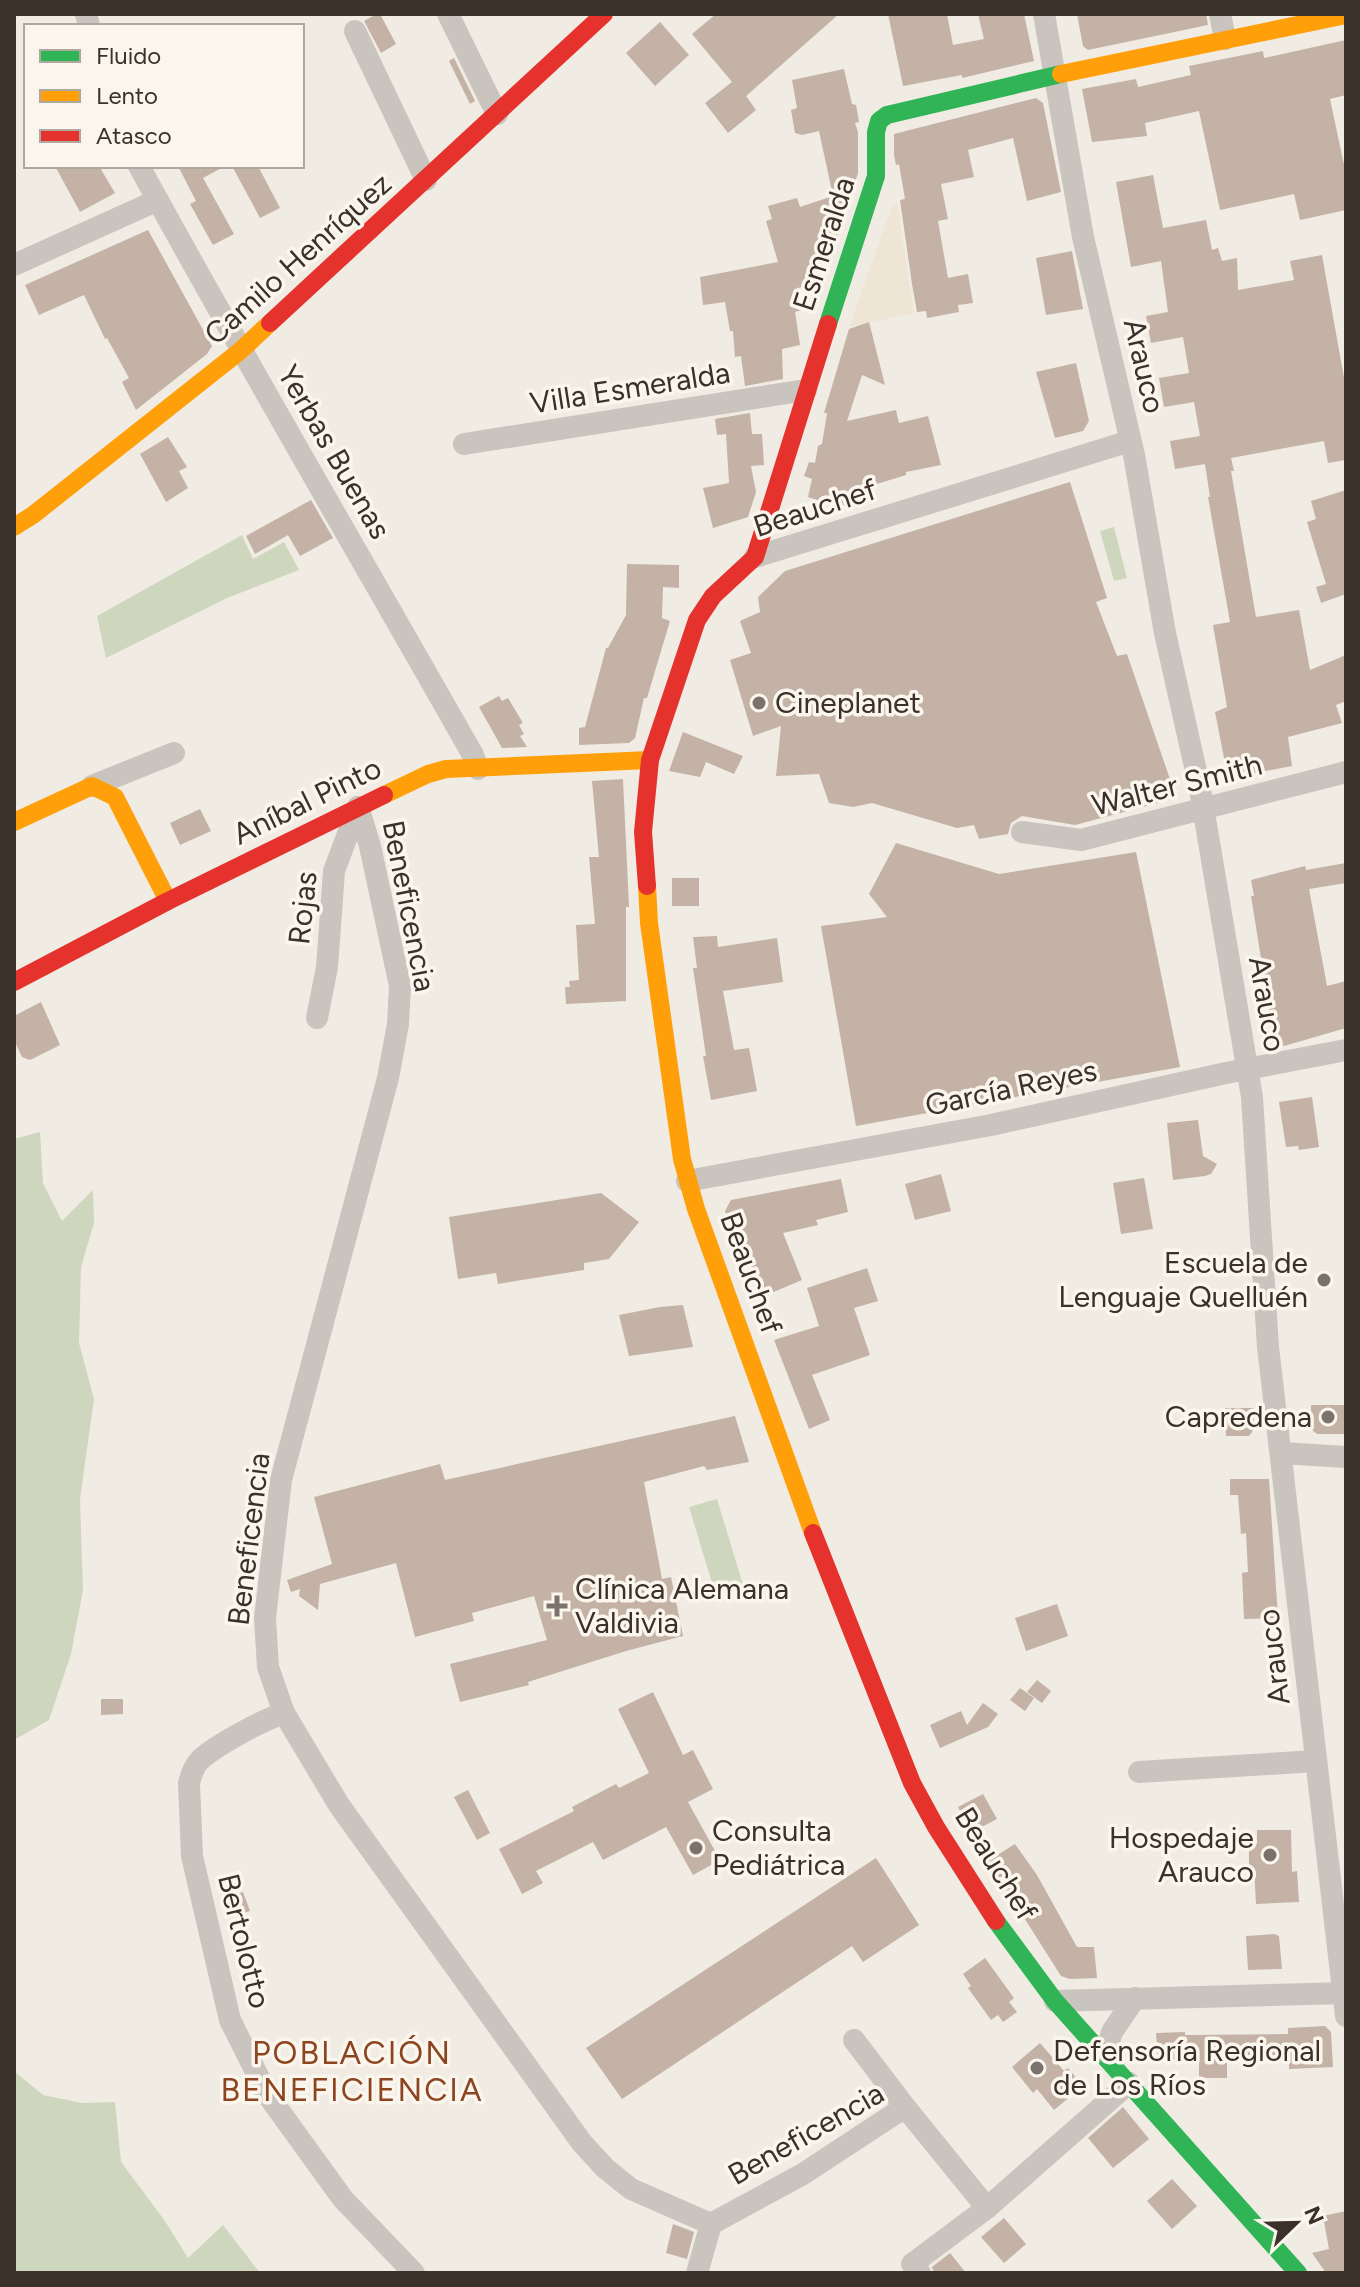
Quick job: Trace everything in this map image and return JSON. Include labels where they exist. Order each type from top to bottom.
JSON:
[{"type":"main road","name":"Camilo Henríquez","points":[[14,527],[240,351],[604,14]]},
{"type":"main road","points":[[1054,75],[1346,15]]},
{"type":"main road","name":"Esmeralda","points":[[755,557],[876,176],[879,121],[887,115],[1054,75]]},
{"type":"main road","name":"Beauchef","points":[[755,557],[713,596],[697,620],[650,760],[643,832],[649,923],[687,1181],[822,1557],[912,1783],[936,1827],[1013,1947],[1055,2001],[1298,2273]]},
{"type":"main road","name":"Aníbal Pinto","points":[[14,982],[168,901],[428,774],[446,769],[650,760]]},
{"type":"main road","points":[[14,822],[92,786],[115,797],[168,901]]},
{"type":"street","points":[[448,14],[497,114]]},
{"type":"street","name":"Arauco","points":[[1044,14],[1083,237],[1130,441],[1165,633],[1203,808],[1248,1068],[1268,1347],[1346,2016]]},
{"type":"street","points":[[1220,14],[1225,39]]},
{"type":"street","points":[[355,31],[426,180]]},
{"type":"street","name":"Yerbas Buenas","points":[[140,168],[240,351],[473,755],[478,769]]},
{"type":"street","points":[[14,265],[158,200]]},
{"type":"street","name":"Villa Esmeralda","points":[[464,444],[806,390]]},
{"type":"street","name":"Beauchef","points":[[755,557],[1130,441]]},
{"type":"street","points":[[92,786],[174,753]]},
{"type":"street","name":"Walter Smith","points":[[1022,832],[1081,840],[1346,772]]},
{"type":"street","name":"Rojas","points":[[317,1018],[327,967],[334,871],[358,807]]},
{"type":"street","name":"Beneficencia","points":[[358,807],[370,846],[400,986],[398,1024],[388,1078],[281,1480],[265,1618],[268,1667],[284,1713],[339,1805],[582,2143],[605,2168],[631,2189],[711,2224]]},
{"type":"street","name":"García Reyes","points":[[687,1181],[991,1125],[1248,1068],[1346,1050]]},
{"type":"street","points":[[1281,1453],[1346,1457]]},
{"type":"street","name":"Bertolotto","points":[[284,1713],[263,1719],[200,1760],[189,1783],[192,1856],[216,1966],[230,2020],[267,2094],[343,2199],[414,2273]]},
{"type":"street","points":[[1139,1772],[1316,1761]]},
{"type":"street","points":[[1055,2001],[1344,1993]]},
{"type":"street","points":[[1105,2055],[1112,2032],[1135,1998]]},
{"type":"street","points":[[854,2040],[905,2107]]},
{"type":"street","points":[[920,2273],[912,2264],[987,2208],[1129,2083]]},
{"type":"street","name":"Beneficencia","points":[[697,2273],[711,2224],[803,2174],[905,2107],[987,2208]]},
{"type":"green space","points":[[1114,527],[1127,578],[1114,581],[1100,531]]},
{"type":"green space","points":[[242,535],[253,559],[284,542],[299,570],[227,598],[106,658],[97,616]]},
{"type":"green space","points":[[40,1132],[43,1183],[62,1221],[93,1190],[94,1223],[81,1267],[79,1343],[94,1399],[80,1499],[83,1590],[71,1654],[49,1720],[14,1740],[14,1139]]},
{"type":"green space","points":[[717,1499],[744,1588],[716,1596],[689,1507]]},
{"type":"green space","points":[[14,2071],[43,2095],[82,2103],[115,2102],[121,2162],[188,2258],[223,2225],[260,2273],[14,2273]]},
{"type":"shaded area","points":[[897,203],[914,313],[849,327],[893,204]]},
{"type":"building","points":[[380,14],[396,44],[381,53],[364,21]]},
{"type":"building","points":[[716,14],[839,14],[746,96],[756,110],[728,133],[705,103],[732,82],[692,34]]},
{"type":"building","points":[[888,14],[947,14],[953,45],[984,39],[978,14],[1024,14],[1034,61],[962,78],[962,75],[903,86]]},
{"type":"building","points":[[1077,14],[1206,14],[1208,25],[1088,50],[1083,46]]},
{"type":"building","points":[[660,22],[689,55],[655,86],[626,53]]},
{"type":"building","points":[[1346,40],[1346,95],[1330,99],[1346,174],[1346,210],[1300,220],[1294,194],[1220,210],[1199,111],[1145,123],[1147,136],[1092,142],[1082,89],[1136,79],[1138,87],[1191,75],[1189,66],[1263,51],[1264,58]]},
{"type":"building","points":[[454,58],[475,101],[470,104],[449,61]]},
{"type":"building","points":[[844,69],[859,122],[855,123],[858,132],[858,173],[834,246],[824,247],[825,263],[810,275],[811,286],[797,288],[801,310],[795,312],[800,345],[782,349],[783,379],[745,386],[741,356],[735,357],[733,331],[730,331],[725,302],[703,305],[700,277],[778,262],[766,221],[772,219],[768,206],[797,198],[800,207],[833,196],[819,131],[802,135],[795,133],[791,110],[797,108],[792,80]]},
{"type":"building","points":[[1036,98],[1043,103],[1061,192],[1027,201],[1013,138],[968,150],[974,177],[941,184],[948,219],[938,221],[948,278],[968,274],[973,303],[958,305],[959,312],[927,318],[926,311],[917,312],[900,200],[905,199],[899,164],[896,165],[894,155],[894,134]]},
{"type":"building","points":[[56,168],[100,168],[115,193],[80,212]]},
{"type":"building","points":[[179,168],[221,168],[203,178],[234,234],[213,245],[190,204],[196,201]]},
{"type":"building","points":[[233,168],[259,168],[280,208],[260,218]]},
{"type":"building","points":[[1153,175],[1163,228],[1206,220],[1212,250],[1218,248],[1222,261],[1237,258],[1238,290],[1294,280],[1290,261],[1322,255],[1346,389],[1346,460],[1328,463],[1324,441],[1231,458],[1256,617],[1299,610],[1310,670],[1346,655],[1346,701],[1336,705],[1342,723],[1288,737],[1292,766],[1228,778],[1215,712],[1227,707],[1213,625],[1230,622],[1205,464],[1175,469],[1170,441],[1200,436],[1194,402],[1164,407],[1159,378],[1189,373],[1183,337],[1151,343],[1146,316],[1168,312],[1161,261],[1131,267],[1116,182]]},
{"type":"building","points":[[148,230],[212,346],[207,354],[136,410],[122,382],[129,378],[105,339],[84,295],[39,315],[25,285]]},
{"type":"building","points":[[1072,251],[1083,309],[1046,315],[1036,258]]},
{"type":"building","points":[[869,322],[885,385],[862,375],[847,421],[896,410],[899,423],[928,416],[941,465],[906,472],[906,475],[867,487],[869,497],[837,507],[808,497],[812,479],[804,476],[809,462],[815,463],[818,446],[822,444],[827,413],[824,413],[849,329]]},
{"type":"building","points":[[1076,363],[1089,421],[1083,431],[1055,438],[1036,372]]},
{"type":"building","points":[[750,413],[752,434],[762,434],[764,465],[751,466],[756,492],[748,517],[713,528],[703,488],[729,483],[726,434],[717,435],[715,419]]},
{"type":"building","points":[[168,437],[187,467],[179,471],[188,488],[166,502],[140,454]]},
{"type":"building","points":[[1070,482],[1107,598],[1096,602],[1117,656],[1127,654],[1172,785],[1169,800],[1075,825],[1022,816],[1011,823],[1008,834],[979,839],[974,825],[957,828],[872,803],[853,807],[829,803],[819,774],[776,776],[781,726],[753,736],[730,660],[751,653],[740,621],[760,612],[758,597],[785,571]]},
{"type":"building","points":[[1346,490],[1346,594],[1321,603],[1316,587],[1326,584],[1307,522],[1316,519],[1311,501]]},
{"type":"building","points":[[311,500],[333,538],[300,556],[288,535],[255,554],[246,536]]},
{"type":"building","points":[[627,564],[679,565],[679,588],[663,587],[662,618],[670,621],[647,698],[644,698],[635,738],[629,743],[579,745],[579,728],[585,727],[606,648],[626,615]]},
{"type":"building","points":[[499,696],[502,701],[508,698],[523,723],[519,725],[524,734],[520,736],[527,747],[502,748],[479,707]]},
{"type":"building","points":[[683,732],[743,756],[734,774],[706,762],[700,777],[669,771]]},
{"type":"building","points":[[623,779],[629,907],[626,907],[626,1001],[566,1004],[565,987],[570,987],[569,981],[579,980],[576,925],[595,924],[589,857],[599,857],[592,781]]},
{"type":"building","points":[[200,809],[211,831],[180,845],[170,823]]},
{"type":"building","points":[[896,843],[999,874],[1136,852],[1180,1067],[856,1126],[821,926],[887,917],[869,894]]},
{"type":"building","points":[[1346,863],[1346,883],[1309,889],[1327,986],[1346,981],[1346,1028],[1284,1046],[1274,1039],[1251,880],[1305,866],[1306,870]]},
{"type":"building","points":[[672,878],[699,878],[699,906],[672,906]]},
{"type":"building","points":[[717,936],[718,947],[777,938],[783,982],[723,991],[734,1050],[749,1048],[757,1091],[711,1100],[693,968],[697,968],[693,937]]},
{"type":"building","points":[[41,1002],[60,1045],[30,1060],[22,1057],[14,1040],[14,1016]]},
{"type":"building","points":[[1312,1097],[1319,1147],[1299,1150],[1298,1146],[1286,1147],[1279,1102]]},
{"type":"building","points":[[1198,1120],[1203,1156],[1217,1164],[1211,1174],[1173,1180],[1167,1123]]},
{"type":"building","points":[[941,1174],[951,1211],[915,1220],[905,1184]]},
{"type":"building","points":[[1144,1178],[1153,1229],[1121,1234],[1113,1183]]},
{"type":"building","points":[[841,1179],[848,1212],[816,1220],[818,1225],[783,1233],[802,1280],[764,1296],[751,1265],[743,1260],[725,1211],[731,1200]]},
{"type":"building","points":[[601,1193],[639,1222],[609,1259],[584,1263],[584,1270],[498,1284],[496,1273],[458,1279],[449,1217]]},
{"type":"building","points":[[867,1268],[878,1301],[854,1308],[870,1355],[812,1375],[830,1420],[809,1429],[774,1340],[819,1326],[807,1288]]},
{"type":"building","points":[[683,1305],[693,1347],[629,1356],[619,1315]]},
{"type":"building","name":"Capredena","points":[[1311,1405],[1346,1405],[1346,1434],[1317,1434],[1311,1429]]},
{"type":"building","points":[[1225,1408],[1254,1408],[1254,1429],[1249,1436],[1226,1436]]},
{"type":"building","points":[[735,1416],[749,1462],[707,1470],[704,1466],[644,1482],[662,1579],[671,1577],[683,1636],[528,1682],[529,1685],[460,1702],[450,1664],[547,1640],[534,1596],[472,1613],[474,1621],[415,1637],[396,1563],[320,1584],[318,1610],[299,1596],[300,1589],[291,1592],[287,1580],[332,1564],[314,1497],[440,1464],[445,1480]]},
{"type":"building","points":[[1230,1479],[1269,1479],[1278,1618],[1244,1619],[1242,1573],[1248,1572],[1246,1533],[1241,1534],[1238,1495],[1230,1495]]},
{"type":"building","points":[[1057,1604],[1068,1636],[1026,1651],[1015,1618]]},
{"type":"building","points":[[1037,1680],[1051,1691],[1042,1703],[1027,1692]]},
{"type":"building","points":[[1020,1688],[1034,1698],[1025,1711],[1010,1700]]},
{"type":"building","points":[[653,1692],[683,1755],[693,1750],[713,1789],[688,1802],[720,1860],[693,1875],[666,1827],[603,1860],[593,1842],[536,1871],[543,1883],[522,1894],[499,1849],[574,1811],[572,1807],[616,1784],[619,1788],[649,1773],[618,1709]]},
{"type":"building","points":[[101,1699],[123,1699],[123,1714],[101,1715]]},
{"type":"building","points":[[983,1703],[998,1714],[988,1727],[940,1748],[930,1725],[961,1711],[967,1725]]},
{"type":"building","points":[[468,1790],[490,1833],[477,1840],[454,1797]]},
{"type":"building","points":[[983,1794],[997,1819],[972,1832],[958,1807]]},
{"type":"building","points":[[1257,1830],[1291,1830],[1292,1872],[1297,1871],[1299,1902],[1256,1904],[1254,1867],[1249,1867],[1249,1844],[1257,1844]]},
{"type":"building","points":[[1015,1844],[1037,1875],[1077,1947],[1094,1947],[1097,1978],[1070,1979],[1061,1976],[988,1861]]},
{"type":"building","points":[[876,1858],[919,1925],[863,1962],[852,1946],[622,2099],[586,2048]]},
{"type":"building","points":[[243,1892],[250,1911],[229,1918],[222,1899]]},
{"type":"building","points":[[1246,1936],[1279,1936],[1282,1969],[1248,1970]]},
{"type":"building","points":[[985,1958],[1014,1998],[1009,2002],[1017,2012],[1003,2022],[998,2015],[991,2020],[968,1988],[971,1986],[963,1974]]},
{"type":"building","points":[[1325,2026],[1331,2032],[1333,2067],[1289,2069],[1289,2056],[1227,2055],[1227,2078],[1199,2078],[1199,2062],[1158,2058],[1156,2033],[1288,2034],[1288,2028]]},
{"type":"building","points":[[1040,2043],[1064,2071],[1068,2068],[1083,2086],[1054,2110],[1037,2089],[1033,2093],[1012,2067]]},
{"type":"building","points":[[1123,2107],[1149,2139],[1113,2168],[1088,2138]]},
{"type":"building","points":[[1172,2179],[1197,2206],[1172,2229],[1147,2201]]},
{"type":"building","points":[[1346,2211],[1346,2273],[1326,2273],[1312,2253],[1329,2249],[1323,2216]]},
{"type":"building","points":[[1004,2218],[1026,2244],[1004,2263],[981,2237]]},
{"type":"building","points":[[673,2224],[694,2232],[687,2259],[666,2253]]},
{"type":"building","points":[[950,2253],[966,2273],[934,2273],[932,2267]]},
{"type":"traffic: fast","points":[[828,324],[876,176],[879,121],[887,115],[1061,74]]},
{"type":"traffic: fast","points":[[996,1921],[1055,2001],[1298,2273]]},
{"type":"traffic: slow","points":[[1061,74],[1346,15]]},
{"type":"traffic: slow","points":[[14,527],[240,351],[270,323]]},
{"type":"traffic: slow","points":[[384,795],[446,769],[650,760]]},
{"type":"traffic: slow","points":[[14,822],[92,786],[115,797],[168,901]]},
{"type":"traffic: slow","points":[[647,886],[649,923],[682,1159],[696,1209],[813,1533]]},
{"type":"traffic: jam","points":[[270,323],[604,14]]},
{"type":"traffic: jam","points":[[647,886],[643,832],[650,760],[697,620],[713,596],[755,557],[828,324]]},
{"type":"traffic: jam","points":[[14,982],[168,901],[384,795]]},
{"type":"traffic: jam","points":[[813,1533],[912,1783],[996,1921]]},
{"type":"place","name":"Cineplanet","points":[[759,703]]},
{"type":"place","name":"Escuela de Lenguaje Quelluén","points":[[1324,1280]]},
{"type":"place","name":"Capredena","points":[[1328,1417]]},
{"type":"place","name":"Clínica Alemana Valdivia","points":[[557,1606]]},
{"type":"place","name":"Consulta Pediátrica","points":[[696,1848]]},
{"type":"place","name":"Hospedaje Arauco","points":[[1270,1855]]},
{"type":"place","name":"Defensoría Regional de Los Ríos","points":[[1037,2068]]},
{"type":"district","name":"POBLACIÓN BENEFICIENCIA","points":[[352,2072]]}]
